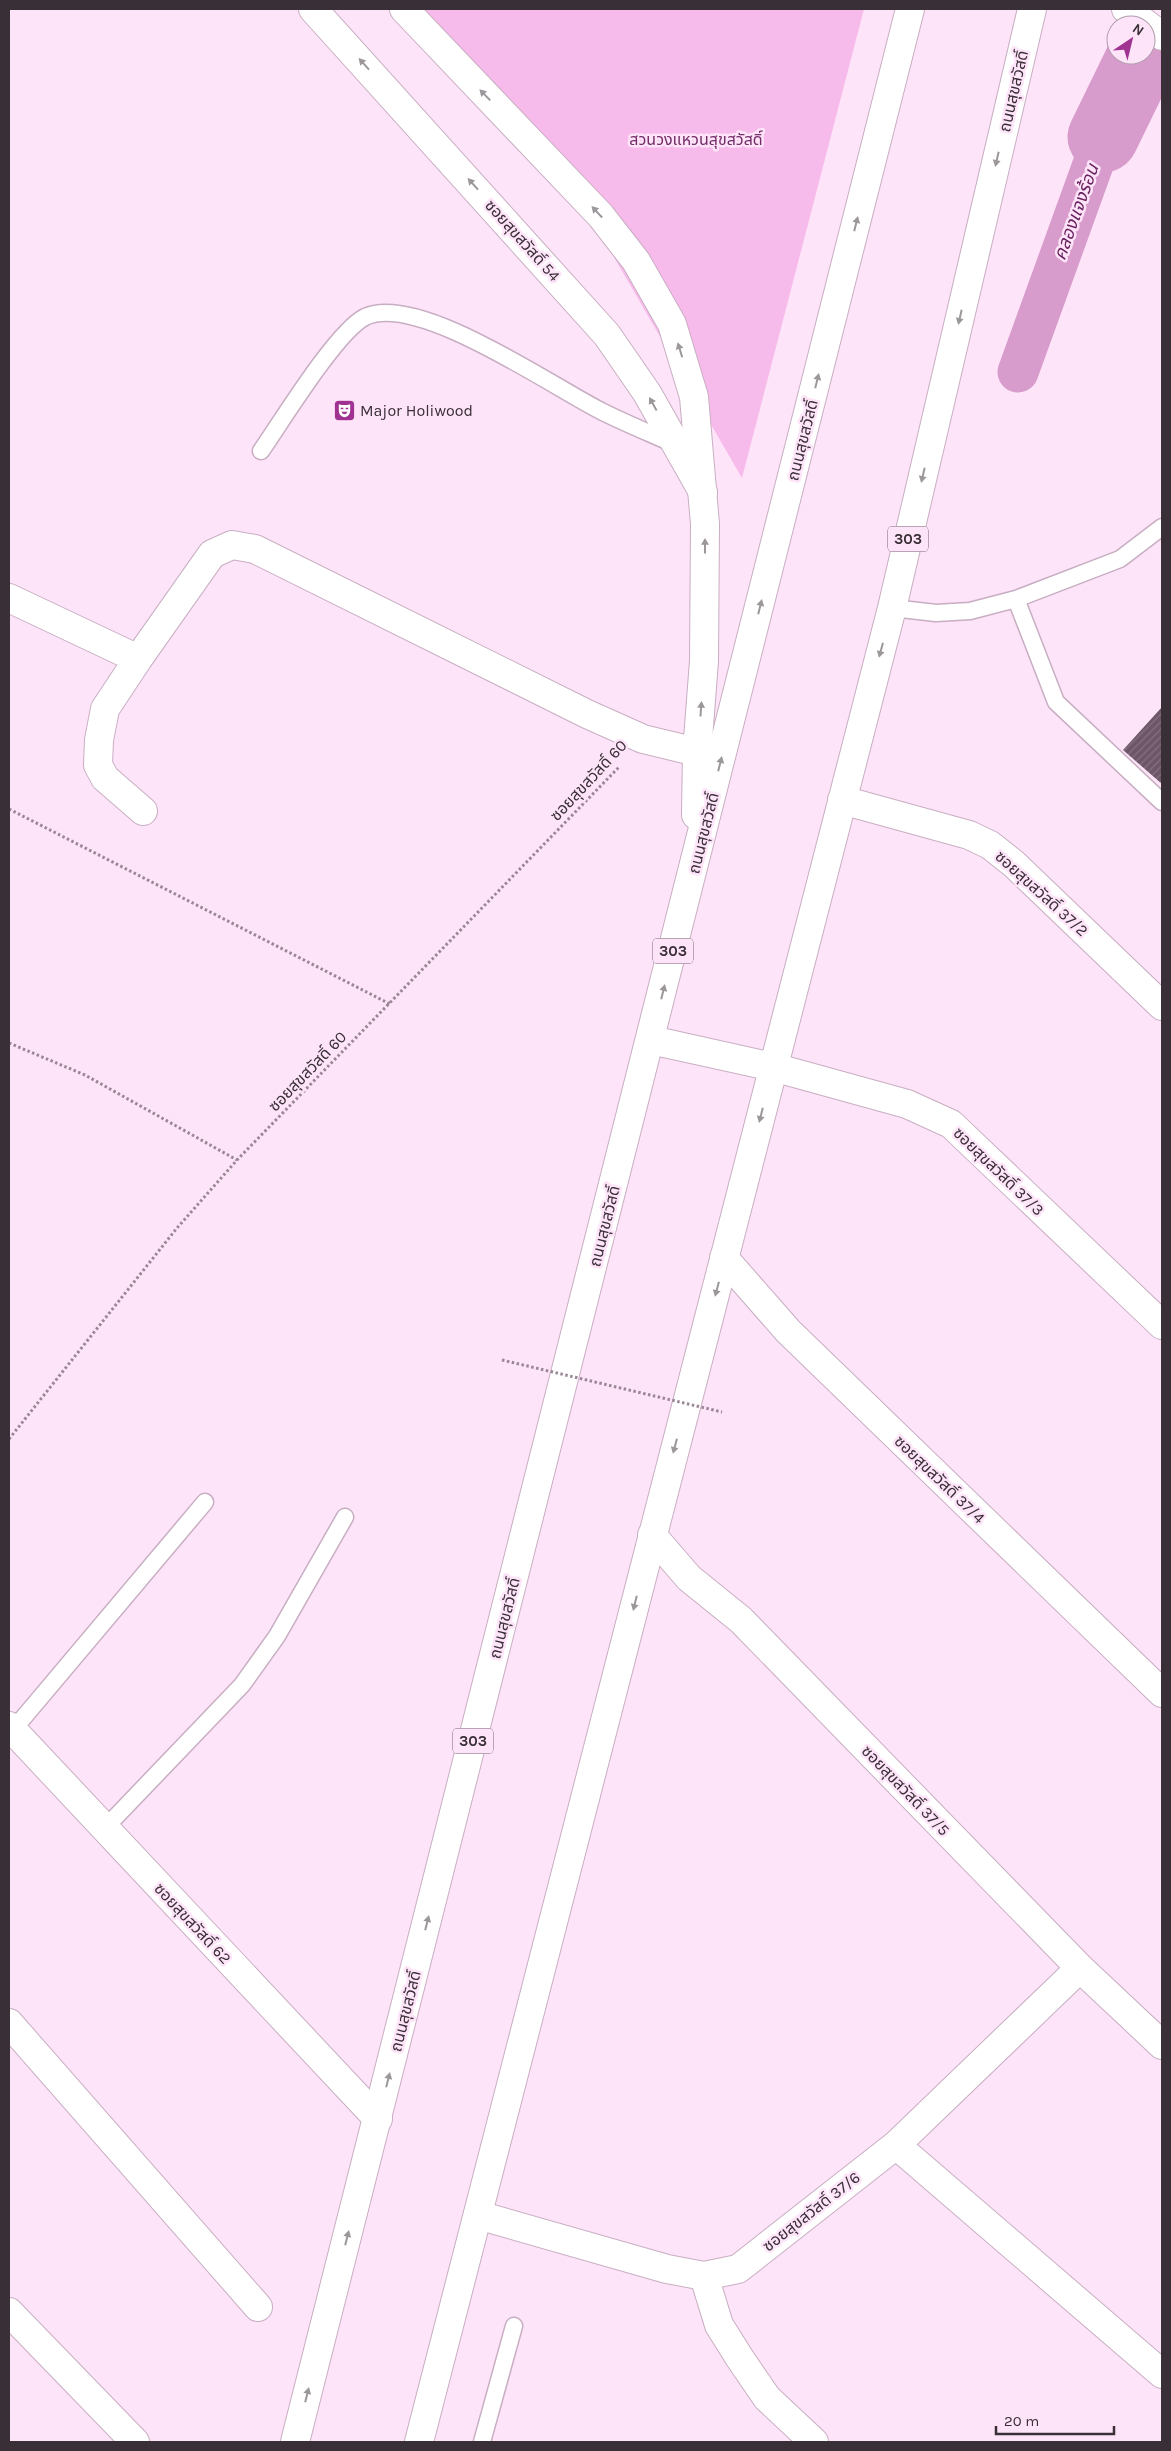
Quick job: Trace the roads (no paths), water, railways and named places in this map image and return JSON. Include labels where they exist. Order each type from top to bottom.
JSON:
[{"type":"street","name":"ซอยสุขสวัสดิ์ 54","points":[[313,9],[607,335],[647,393],[703,492]]},
{"type":"street","points":[[404,9],[601,216],[636,261],[672,324],[694,397],[705,524],[704,660],[698,752],[696,862]]},
{"type":"street","name":"ถนนสุขสวัสดิ์","points":[[295,2442],[696,862],[910,9]]},
{"type":"street","name":"ถนนสุขสวัสดิ์","points":[[419,2442],[892,608],[1032,9]]},
{"type":"street","points":[[1127,10],[1162,36]]},
{"type":"street","points":[[142,811],[105,778],[98,765],[99,740],[106,710],[138,659],[212,554],[232,545],[256,549],[578,710],[643,739],[698,752]]},
{"type":"street","points":[[9,598],[138,659]]},
{"type":"street","name":"ซอยสุขสวัสดิ์ 37/2","points":[[842,800],[969,835],[990,845],[1014,864],[1162,1006]]},
{"type":"street","name":"ซอยสุขสวัสดิ์ 37/3","points":[[651,1040],[773,1067],[907,1104],[950,1124],[1162,1325]]},
{"type":"street","name":"ซอยสุขสวัสดิ์ 37/4","points":[[724,1258],[788,1331],[1162,1693]]},
{"type":"street","name":"ซอยสุขสวัสดิ์ 37/5","points":[[652,1535],[689,1578],[741,1620],[1080,1968],[1162,2045]]},
{"type":"street","name":"ซอยสุขสวัสดิ์ 62","points":[[11,1728],[378,2120]]},
{"type":"street","name":"ซอยสุขสวัสดิ์ 37/6","points":[[478,2215],[667,2269],[704,2276],[738,2269],[896,2145],[1080,1968]]},
{"type":"street","points":[[9,2023],[258,2307]]},
{"type":"street","points":[[896,2145],[1162,2374]]},
{"type":"street","points":[[704,2276],[719,2325],[739,2357],[767,2398],[814,2442]]},
{"type":"street","points":[[9,2312],[135,2442]]},
{"type":"lane","points":[[261,451],[337,342],[365,317],[386,313],[423,320],[479,342],[602,412],[676,445]]},
{"type":"lane","points":[[892,608],[936,613],[970,611],[1016,599],[1120,559],[1162,527]]},
{"type":"lane","points":[[1016,599],[1056,702],[1162,802]]},
{"type":"lane","points":[[11,1728],[205,1502]]},
{"type":"lane","points":[[104,1828],[242,1685],[277,1636],[345,1516]]},
{"type":"lane","points":[[482,2442],[514,2326]]},
{"type":"waterway","name":"คลองแจงร้อน","points":[[1103,137],[1138,65]]},
{"type":"waterway","name":"คลองแจงร้อน","points":[[1018,372],[1103,137]]},
{"type":"place","name":"Major Holiwood","points":[[344,410]]},
{"type":"park label","name":"สวนวงแหวนสุขสวัสดิ์","points":[[696,139]]}]
